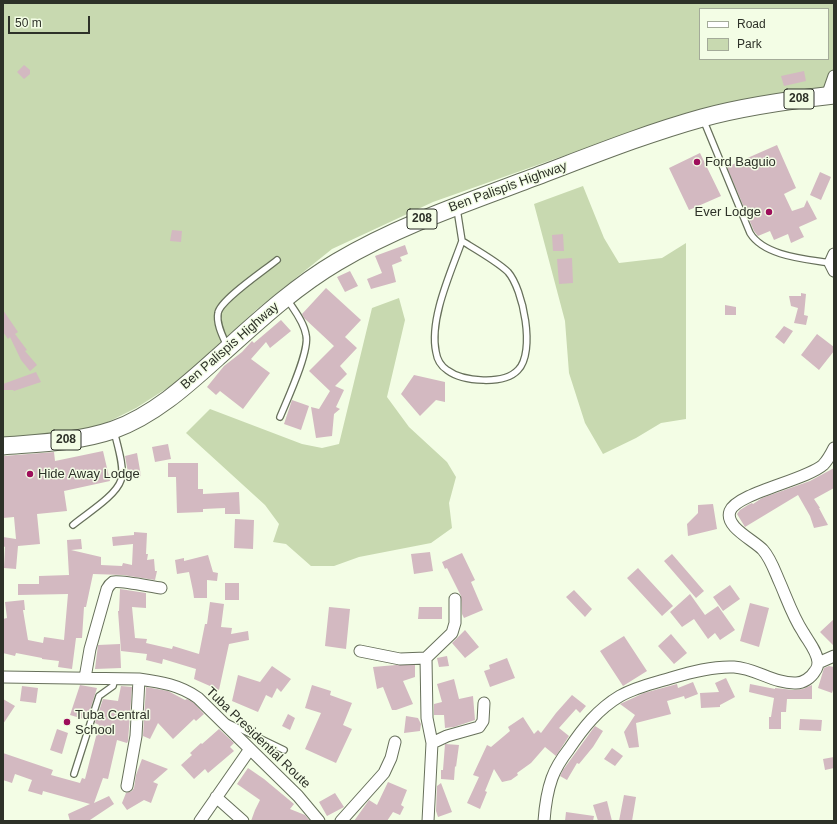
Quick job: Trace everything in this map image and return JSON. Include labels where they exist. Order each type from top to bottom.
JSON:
[{"type":"main road","name":"Ben Palispis Highway","points":[[3,446],[70,440],[92,436],[113,430],[144,415],[175,394],[286,297],[334,263],[361,248],[423,219],[627,142],[702,118],[763,104],[830,95]]},
{"type":"street","points":[[830,95],[834,76]]},
{"type":"street","points":[[544,821],[549,786],[559,763],[583,729],[597,713],[620,696],[640,687],[693,672],[724,667],[743,668],[784,682],[795,683],[803,682],[815,671],[818,663],[815,653],[792,612],[769,558],[756,544],[735,528],[729,516],[733,507],[737,503],[761,491],[822,466],[831,455],[834,448]]},
{"type":"street","points":[[85,678],[92,643],[110,584],[113,582],[121,582],[161,588]]},
{"type":"street","points":[[360,651],[400,659],[426,658],[452,633],[455,623],[454,599]]},
{"type":"street","points":[[818,663],[834,656]]},
{"type":"street","points":[[426,658],[427,718],[432,743],[428,821]]},
{"type":"street","name":"Tuba Presidential Route","points":[[4,679],[139,679],[160,681],[187,690],[198,698],[298,796],[319,821]]},
{"type":"street","points":[[127,786],[136,736],[139,679]]},
{"type":"street","points":[[432,743],[447,736],[479,728],[483,721],[484,703]]},
{"type":"street","points":[[341,821],[384,774],[391,758],[395,742]]},
{"type":"street","points":[[200,821],[250,749]]},
{"type":"street","points":[[216,797],[243,821]]},
{"type":"lane","points":[[702,118],[753,238],[774,251],[790,256],[833,263]]},
{"type":"lane","points":[[457,206],[462,241],[438,311],[435,338],[436,353],[440,363],[447,371],[457,375],[477,381],[508,377],[518,370],[524,360],[527,348],[524,309],[519,293],[514,280],[507,271],[462,241]]},
{"type":"lane","points":[[228,348],[218,322],[218,313],[225,300],[277,260]]},
{"type":"lane","points":[[280,417],[301,365],[306,347],[307,336],[303,325],[286,297]]},
{"type":"lane","points":[[73,525],[106,498],[118,486],[121,479],[122,471],[113,430]]},
{"type":"lane","points":[[74,774],[99,696],[113,686],[115,678]]},
{"type":"lane","points":[[219,719],[284,750]]},
{"type":"green space","points":[[3,3],[834,3],[834,91],[620,139],[560,157],[433,202],[332,249],[256,310],[180,380],[136,408],[96,428],[3,441]]},
{"type":"green space","points":[[583,186],[604,238],[619,263],[662,258],[686,243],[686,419],[661,423],[636,438],[603,454],[585,423],[569,373],[565,321],[534,204]]},
{"type":"green space","points":[[399,298],[405,320],[387,397],[409,427],[447,462],[456,477],[449,503],[452,528],[431,543],[359,557],[334,566],[311,566],[286,544],[273,542],[279,524],[265,505],[186,433],[210,409],[302,444],[322,448],[339,444],[372,308]]},
{"type":"building","points":[[24,65],[30,70],[30,74],[24,79],[17,72]]},
{"type":"building","points":[[804,71],[806,81],[784,86],[781,76]]},
{"type":"building","name":"Ever Lodge","points":[[777,145],[796,188],[784,194],[792,211],[804,207],[807,200],[817,219],[799,227],[804,237],[791,243],[788,234],[774,240],[770,231],[758,236],[754,231],[727,167]]},
{"type":"building","points":[[700,153],[721,196],[689,210],[669,168]]},
{"type":"building","points":[[820,172],[831,177],[821,200],[810,195]]},
{"type":"building","points":[[172,230],[182,231],[181,242],[170,241]]},
{"type":"building","points":[[563,234],[564,251],[553,251],[552,235]]},
{"type":"building","points":[[405,245],[408,254],[400,257],[402,261],[392,265],[396,282],[371,289],[367,279],[382,273],[375,256]]},
{"type":"building","points":[[572,258],[573,283],[559,284],[557,259]]},
{"type":"building","points":[[350,271],[358,286],[345,292],[337,277]]},
{"type":"building","points":[[326,288],[361,320],[345,337],[357,348],[340,366],[347,374],[335,386],[344,390],[336,407],[340,409],[334,414],[332,436],[316,438],[311,407],[319,409],[330,391],[309,371],[334,346],[304,318],[302,314]]},
{"type":"building","points":[[801,293],[806,294],[804,315],[808,316],[806,325],[794,323],[798,308],[791,306],[789,296],[801,296]]},
{"type":"building","points":[[725,305],[736,307],[736,315],[725,315]]},
{"type":"building","points":[[3,310],[18,332],[15,334],[27,350],[25,351],[37,365],[30,371],[21,360],[10,337],[8,339],[3,332]]},
{"type":"building","points":[[281,320],[291,331],[270,348],[266,342],[251,359],[270,373],[243,409],[220,391],[216,395],[207,387],[224,366],[242,352],[252,341],[254,343]]},
{"type":"building","points":[[784,326],[793,331],[784,344],[775,337]]},
{"type":"building","points":[[817,334],[834,347],[834,351],[819,370],[801,355]]},
{"type":"building","points":[[36,372],[41,382],[14,391],[3,390],[3,384]]},
{"type":"building","points":[[414,375],[445,382],[445,402],[436,400],[420,416],[401,394]]},
{"type":"building","points":[[292,400],[309,406],[301,430],[284,424]]},
{"type":"building","points":[[168,444],[171,459],[155,462],[152,447]]},
{"type":"building","points":[[103,451],[110,481],[64,491],[67,511],[37,514],[40,544],[18,546],[16,569],[4,568],[5,547],[3,546],[3,537],[16,539],[14,517],[3,518],[3,456],[54,452],[55,461]]},
{"type":"building","points":[[137,453],[141,476],[129,478],[125,456]]},
{"type":"building","points":[[168,463],[198,463],[198,489],[203,489],[203,494],[239,492],[240,514],[225,514],[225,508],[203,509],[203,512],[177,513],[176,477],[168,477]]},
{"type":"building","points":[[834,468],[834,488],[814,499],[828,525],[814,528],[810,516],[798,495],[745,527],[737,514],[740,510],[762,498],[810,481]]},
{"type":"building","points":[[713,504],[717,529],[688,536],[687,524],[698,513],[698,505]]},
{"type":"building","points":[[235,519],[254,520],[253,549],[234,548]]},
{"type":"building","points":[[134,532],[147,533],[147,560],[154,559],[155,571],[157,571],[155,580],[123,575],[93,574],[86,607],[84,607],[82,638],[76,638],[72,669],[58,667],[59,661],[16,653],[15,656],[3,653],[3,619],[7,618],[5,602],[24,600],[25,610],[23,610],[28,640],[43,643],[44,637],[64,640],[68,594],[18,595],[18,584],[39,584],[39,576],[69,575],[67,540],[81,539],[82,549],[71,550],[101,557],[101,565],[122,566],[123,563],[132,565],[133,544],[113,546],[112,537],[134,535]]},
{"type":"building","points":[[430,552],[433,571],[414,574],[411,554]]},
{"type":"building","points":[[462,553],[475,580],[471,582],[483,610],[464,618],[462,614],[461,596],[447,568],[445,569],[442,562]]},
{"type":"building","points":[[672,554],[704,591],[696,598],[664,561]]},
{"type":"building","points":[[208,555],[213,572],[218,573],[217,581],[207,580],[207,598],[194,598],[189,572],[177,574],[175,560],[184,558],[184,561]]},
{"type":"building","points":[[638,568],[673,606],[662,616],[627,578]]},
{"type":"building","points":[[225,583],[239,583],[239,600],[225,600]]},
{"type":"building","points":[[730,585],[740,599],[723,611],[713,597]]},
{"type":"building","points":[[120,589],[146,593],[146,608],[132,607],[135,638],[147,639],[146,643],[172,649],[173,646],[199,654],[205,624],[207,624],[210,602],[224,604],[221,627],[232,628],[231,634],[248,631],[249,640],[229,644],[219,690],[194,679],[196,669],[163,659],[162,664],[146,660],[147,654],[121,651],[118,611]]},
{"type":"building","points":[[574,590],[592,609],[585,617],[566,597]]},
{"type":"building","points":[[690,594],[705,615],[718,606],[735,630],[720,640],[715,633],[708,639],[694,619],[682,627],[670,612]]},
{"type":"building","points":[[750,603],[769,608],[759,647],[740,641]]},
{"type":"building","points":[[329,607],[350,609],[346,649],[325,646]]},
{"type":"building","points":[[419,607],[442,607],[442,619],[418,619]]},
{"type":"building","points":[[834,619],[834,646],[820,632]]},
{"type":"building","points":[[465,630],[479,647],[465,658],[452,643]]},
{"type":"building","points":[[671,634],[687,653],[674,664],[658,646]]},
{"type":"building","points":[[624,636],[647,671],[623,686],[600,651]]},
{"type":"building","points":[[120,644],[121,668],[95,669],[98,645]]},
{"type":"building","points":[[447,656],[449,666],[439,667],[437,658]]},
{"type":"building","points":[[507,658],[515,678],[490,687],[484,671],[490,669],[489,665]]},
{"type":"building","points":[[415,665],[415,677],[403,681],[413,704],[392,710],[383,687],[377,689],[373,667]]},
{"type":"building","points":[[272,666],[291,679],[281,692],[277,688],[272,698],[266,695],[258,712],[232,701],[238,675],[260,682]]},
{"type":"building","points":[[829,666],[834,667],[834,687],[832,693],[818,688],[824,668]]},
{"type":"building","points":[[726,678],[735,697],[720,705],[720,707],[701,708],[700,693],[719,692],[715,683]]},
{"type":"building","points":[[454,679],[459,699],[473,696],[475,720],[454,727],[445,728],[444,715],[434,715],[434,704],[442,702],[437,684]]},
{"type":"building","points":[[693,682],[698,694],[685,699],[684,696],[667,701],[671,714],[636,723],[639,747],[629,748],[624,732],[635,715],[620,704],[644,693],[677,684],[678,688]]},
{"type":"building","points":[[750,684],[775,689],[793,690],[803,689],[812,685],[812,699],[787,699],[786,712],[781,712],[781,729],[769,729],[769,717],[771,717],[774,698],[749,692]]},
{"type":"building","points":[[80,685],[97,688],[87,720],[70,715]]},
{"type":"building","points":[[312,685],[331,691],[330,695],[352,703],[343,725],[352,729],[336,763],[305,749],[321,713],[305,708]]},
{"type":"building","points":[[22,686],[38,688],[36,703],[20,701]]},
{"type":"building","points":[[121,686],[132,687],[128,741],[127,743],[117,740],[108,779],[103,778],[94,803],[109,796],[114,804],[90,820],[70,821],[68,814],[90,804],[43,791],[42,795],[28,791],[32,780],[15,774],[12,783],[3,780],[3,753],[53,770],[51,775],[80,783],[82,778],[85,779],[99,725],[95,723],[103,699],[118,701]]},
{"type":"building","points":[[146,687],[168,691],[185,700],[187,699],[194,703],[204,714],[196,721],[194,719],[173,739],[158,723],[150,739],[143,736]]},
{"type":"building","points":[[572,695],[586,706],[580,713],[576,709],[559,728],[569,736],[556,756],[545,747],[531,763],[517,773],[518,775],[511,780],[502,782],[494,769],[485,791],[487,792],[480,809],[467,803],[479,777],[473,775],[487,745],[491,747],[510,731],[508,727],[523,717],[534,734],[538,730],[541,733]]},
{"type":"building","points":[[3,699],[15,706],[3,724]]},
{"type":"building","points":[[288,714],[295,718],[290,730],[282,726]]},
{"type":"building","points":[[406,716],[418,718],[421,724],[420,731],[404,733]]},
{"type":"building","points":[[800,719],[822,720],[821,731],[799,730]]},
{"type":"building","points":[[595,726],[603,731],[593,747],[579,764],[577,763],[567,780],[560,776],[563,770]]},
{"type":"building","points":[[57,729],[68,733],[62,754],[50,750]]},
{"type":"building","points":[[219,729],[234,743],[230,747],[234,751],[208,773],[205,769],[194,779],[181,765],[192,755],[190,753]]},
{"type":"building","points":[[445,744],[459,745],[454,780],[441,779]]},
{"type":"building","points":[[612,748],[623,756],[615,766],[604,759]]},
{"type":"building","points":[[834,757],[834,768],[825,770],[823,759]]},
{"type":"building","points":[[142,759],[168,769],[153,782],[158,784],[151,803],[144,800],[127,810],[122,803],[126,793],[132,791],[134,788],[136,775]]},
{"type":"building","points":[[248,768],[294,804],[290,809],[305,815],[310,821],[251,821],[260,800],[237,784]]},
{"type":"building","points":[[388,782],[407,790],[401,805],[404,807],[400,815],[393,812],[387,821],[354,821],[369,800],[377,805]]},
{"type":"building","points":[[441,783],[452,812],[438,817],[436,811],[437,786]]},
{"type":"building","points":[[335,793],[344,807],[327,816],[319,802]]},
{"type":"building","points":[[624,795],[636,797],[632,821],[619,821]]},
{"type":"building","points":[[607,801],[612,821],[598,821],[593,805]]},
{"type":"building","points":[[566,812],[594,816],[593,821],[565,821]]},
{"type":"place","name":"Ford Baguio","points":[[697,162]]},
{"type":"place","name":"Ever Lodge","points":[[769,212]]},
{"type":"place","name":"Hide Away Lodge","points":[[30,474]]},
{"type":"place","name":"Tuba Central School","points":[[67,722]]}]
